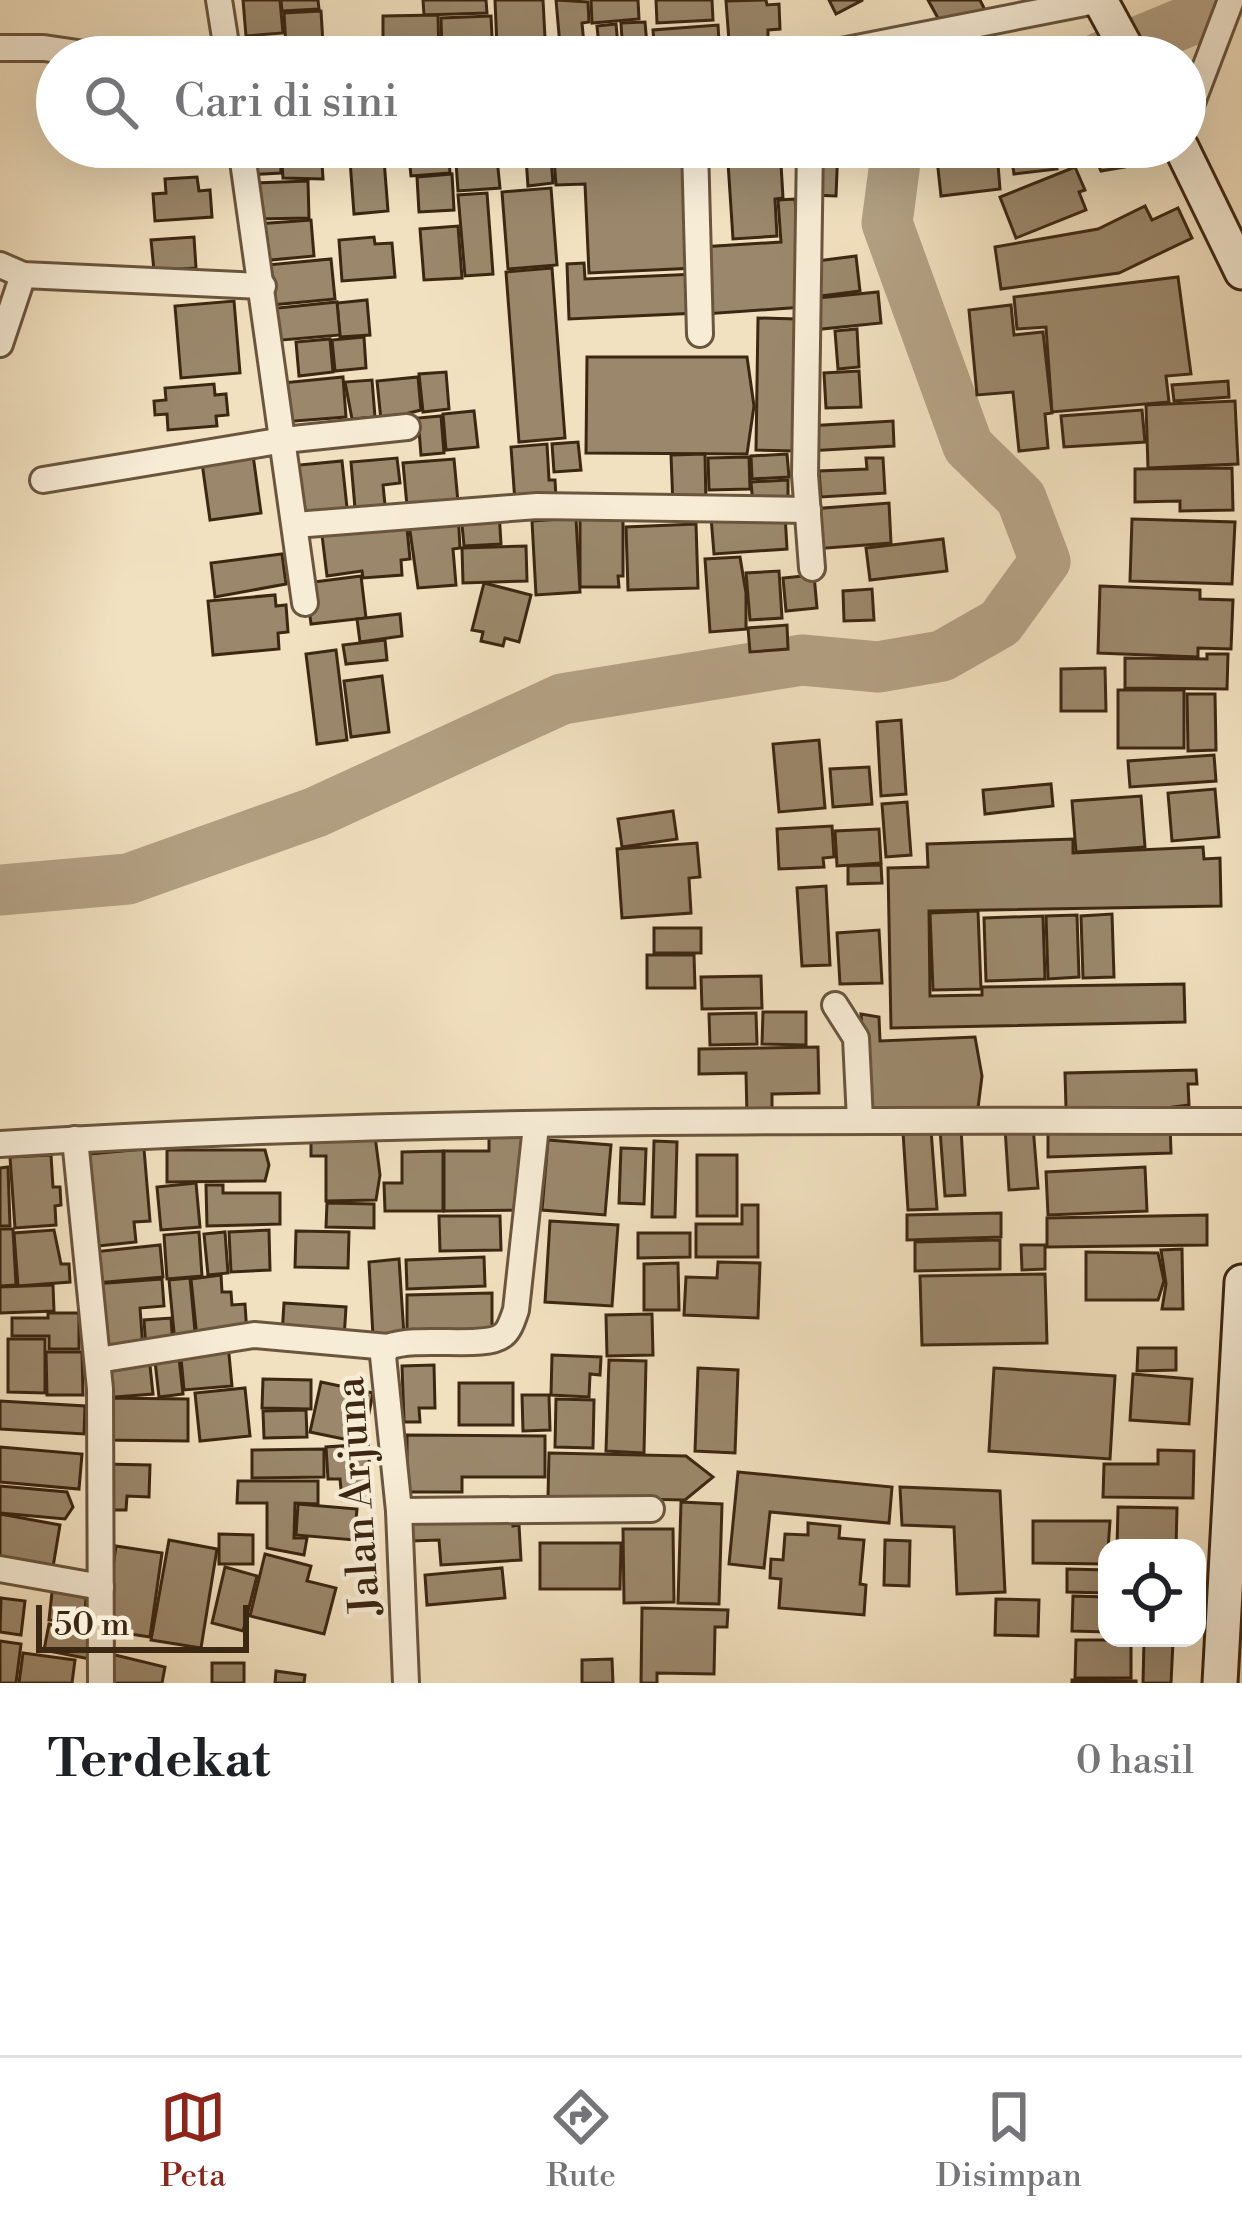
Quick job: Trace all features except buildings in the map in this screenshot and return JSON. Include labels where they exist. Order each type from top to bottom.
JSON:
[{"type":"main road","points":[[1105,9],[1120,36]]},
{"type":"main road","points":[[1191,168],[1242,272]]},
{"type":"main road","points":[[1220,1683],[1238,1448],[1242,1282]]},
{"type":"street","points":[[219,0],[225,36]]},
{"type":"street","points":[[1206,66],[1231,0]]},
{"type":"street","points":[[940,36],[1105,9]]},
{"type":"street","points":[[0,48],[36,48]]},
{"type":"street","points":[[244,168],[305,602]]},
{"type":"street","points":[[696,168],[700,334]]},
{"type":"street","points":[[810,168],[808,510],[812,568]]},
{"type":"street","points":[[0,344],[11,270],[263,286]]},
{"type":"street","points":[[43,479],[284,440],[407,427]]},
{"type":"street","points":[[295,525],[536,506],[808,510]]},
{"type":"street","points":[[835,1005],[856,1038],[860,1120]]},
{"type":"street","points":[[0,1144],[205,1131],[860,1120],[1242,1120]]},
{"type":"street","name":"Jalan Arjuna","points":[[406,1683],[399,1511],[383,1356],[388,1347],[412,1340],[491,1341],[505,1334],[516,1310],[536,1126]]},
{"type":"street","points":[[75,1139],[98,1360],[101,1683]]},
{"type":"street","points":[[98,1360],[254,1335],[388,1347]]},
{"type":"street","points":[[399,1511],[651,1509]]},
{"type":"street","points":[[0,1569],[101,1587]]},
{"type":"waterway","points":[[1152,36],[1191,20],[1207,0]]},
{"type":"waterway","points":[[0,890],[128,879],[316,812],[562,699],[802,660],[878,667],[942,656],[1000,623],[1045,561],[1021,498],[968,446],[887,223],[894,168]]}]
